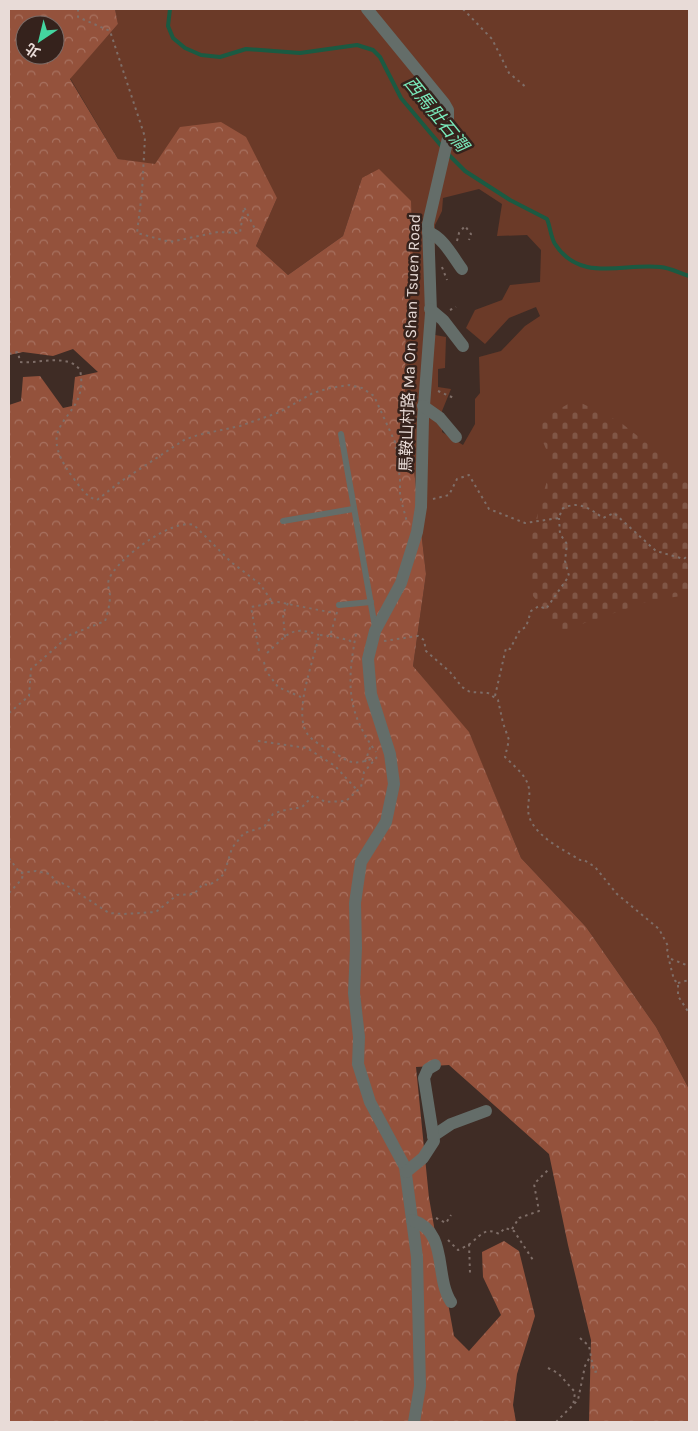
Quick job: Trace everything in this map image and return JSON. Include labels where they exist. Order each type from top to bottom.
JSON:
[{"type":"street","name":"馬鞍山村路 Ma On Shan Tsuen Road","points":[[367,9],[444,103],[448,110],[449,133],[429,212],[430,309],[424,406],[421,507],[414,541],[401,584],[376,629],[368,659],[368,679],[373,704],[392,758],[394,784],[389,814],[363,856],[356,884],[354,993],[359,1037],[358,1064],[370,1102],[403,1160],[417,1257],[420,1386],[414,1422]]},
{"type":"street","points":[[428,232],[435,235],[462,269]]},
{"type":"street","points":[[430,309],[443,320],[463,346]]},
{"type":"street","points":[[424,406],[440,418],[456,437]]},
{"type":"street","points":[[406,1172],[429,1151],[433,1144],[424,1078],[428,1069],[435,1065]]},
{"type":"street","points":[[433,1136],[451,1124],[486,1111]]},
{"type":"street","points":[[412,1220],[424,1224],[436,1243],[447,1294],[451,1302]]},
{"type":"lane","points":[[341,434],[376,629]]},
{"type":"lane","points":[[283,521],[354,509]]},
{"type":"lane","points":[[339,605],[371,602]]},
{"type":"path","points":[[78,9],[78,17],[110,31],[145,137],[142,192],[136,233],[170,242],[218,232],[240,233],[244,207],[256,231]]},
{"type":"path","points":[[463,9],[492,38],[509,73],[527,88]]},
{"type":"path","points":[[456,248],[459,233],[465,226],[471,234],[469,240]]},
{"type":"path","points":[[451,310],[456,307]]},
{"type":"path","points":[[9,354],[18,352],[20,362],[70,362],[80,370],[80,393],[59,429],[56,444],[65,466],[87,496],[97,500],[120,482],[184,440],[272,416],[313,393],[330,388],[350,385],[362,388],[376,398],[395,442],[403,512],[414,541]]},
{"type":"path","points":[[425,388],[454,398]]},
{"type":"path","points":[[421,507],[430,500],[448,495],[458,479],[469,475],[489,509],[526,523],[559,518]]},
{"type":"path","points":[[689,554],[684,559],[656,551],[614,513],[603,518],[580,504],[570,504],[562,509],[559,518],[560,534],[566,544],[565,562],[569,576],[546,609],[539,606],[531,611],[526,627],[520,630],[510,649],[506,648],[495,696],[498,700],[502,723],[509,740],[505,756],[526,779],[530,798],[527,805],[535,827],[548,839],[602,874],[617,894],[659,930],[668,946],[667,952],[674,980],[678,983],[678,996],[689,1013]]},
{"type":"path","points":[[9,713],[29,696],[31,669],[47,658],[67,637],[105,621],[109,602],[109,582],[121,562],[147,542],[172,529],[194,525],[230,562],[260,584],[273,603]]},
{"type":"path","points":[[250,603],[259,651]]},
{"type":"path","points":[[251,607],[273,603],[288,603],[336,614],[330,636]]},
{"type":"path","points":[[285,636],[283,614],[288,603]]},
{"type":"path","points":[[267,653],[285,636],[303,629],[319,636],[349,640],[354,646]]},
{"type":"path","points":[[356,634],[350,675],[351,700],[358,723],[378,757]]},
{"type":"path","points":[[384,641],[417,635],[424,640],[426,652],[450,672],[462,688],[470,692],[495,696]]},
{"type":"path","points":[[319,636],[302,698],[302,719],[309,736],[349,762],[359,764],[378,757]]},
{"type":"path","points":[[264,662],[266,671],[278,687],[296,693],[302,698]]},
{"type":"path","points":[[258,741],[307,748],[338,769],[358,790]]},
{"type":"path","points":[[365,762],[371,745]]},
{"type":"path","points":[[9,858],[16,869],[23,873],[36,871],[50,874],[57,883],[69,887],[108,913],[156,912],[177,895],[194,894],[203,884],[208,885],[215,882],[224,874],[232,848],[244,833],[264,826],[274,814],[302,807],[314,795],[325,802],[346,801],[358,790],[362,784],[364,772],[378,757]]},
{"type":"path","points":[[9,892],[22,879],[23,873]]},
{"type":"path","points":[[670,958],[689,966]]},
{"type":"path","points":[[678,983],[689,980]]},
{"type":"path","points":[[511,1230],[519,1218],[539,1211],[534,1184],[548,1170]]},
{"type":"path","points":[[436,1218],[446,1223],[451,1215]]},
{"type":"path","points":[[444,1236],[458,1250],[469,1244],[483,1232],[492,1230],[499,1234],[504,1228],[514,1231],[533,1260]]},
{"type":"path","points":[[469,1244],[470,1273]]},
{"type":"path","points":[[580,1338],[589,1346],[594,1372],[598,1371]]},
{"type":"path","points":[[556,1422],[578,1400],[585,1366],[591,1355]]},
{"type":"path","points":[[548,1368],[558,1373],[575,1392],[573,1407]]},
{"type":"green space","points":[[9,9],[115,9],[118,24],[70,79],[118,159],[155,164],[180,127],[221,122],[246,137],[277,198],[256,246],[288,275],[343,236],[362,178],[379,169],[411,201],[413,268],[406,319],[405,392],[426,574],[413,666],[469,732],[521,858],[586,927],[656,1027],[689,1089],[689,1422],[589,1422],[591,1340],[568,1245],[549,1154],[449,1065],[416,1067],[429,1198],[454,1336],[469,1351],[501,1315],[483,1277],[482,1252],[504,1241],[519,1251],[535,1316],[517,1374],[513,1405],[516,1422],[9,1422],[9,405],[21,401],[23,377],[40,376],[63,408],[72,406],[75,377],[98,372],[73,349],[53,356],[23,352],[9,355]]},
{"type":"green space","points":[[115,9],[689,9],[689,1089],[656,1027],[586,927],[521,858],[469,733],[413,666],[426,574],[405,392],[406,319],[362,178],[343,236],[288,275],[256,246],[277,198],[155,165],[118,159],[70,78],[118,24]],"holes":[[[479,189],[502,204],[497,236],[527,235],[541,250],[540,282],[510,285],[502,300],[475,310],[466,328],[485,344],[509,318],[536,307],[540,316],[525,326],[501,351],[479,357],[480,393],[475,399],[475,424],[463,445],[442,432],[442,411],[451,389],[438,387],[438,369],[445,368],[446,337],[435,335],[435,225],[442,211],[443,198]]]},
{"type":"green space","points":[[575,400],[620,422],[689,477],[689,595],[652,600],[561,631],[533,596],[527,552],[552,463],[535,423]]},
{"type":"waterway","name":"西馬肚石澗","points":[[170,9],[168,26],[173,38],[185,48],[201,55],[220,57],[246,49],[300,53],[357,45],[373,50],[380,57],[401,98],[443,148]]},
{"type":"waterway","name":"西馬肚石澗","points":[[447,153],[465,171],[510,200],[547,219],[555,244],[565,256],[577,263],[603,269],[660,267],[689,276]]}]
